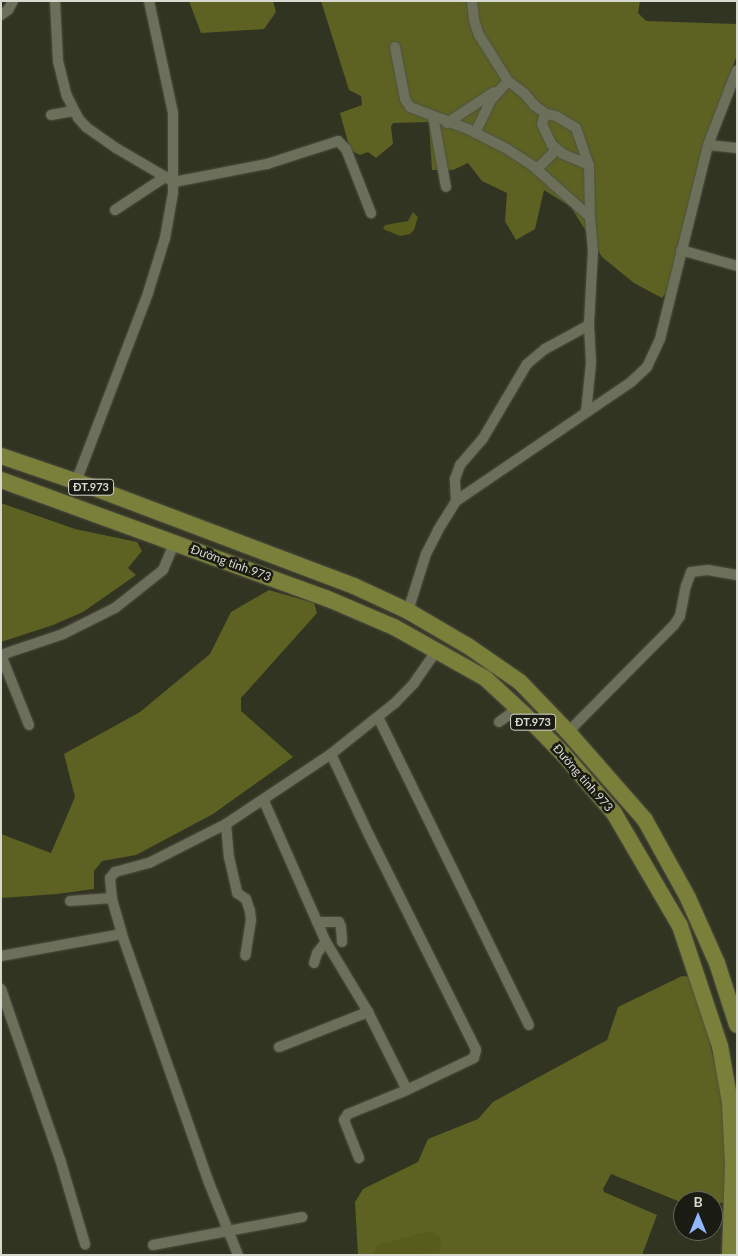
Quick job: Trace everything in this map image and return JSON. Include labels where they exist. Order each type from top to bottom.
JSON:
[{"type":"main road","name":"Đường tỉnh 973","points":[[1,456],[76,482],[354,586],[408,611],[468,646],[520,682],[568,732],[645,820],[688,898],[717,964],[737,1025]]},
{"type":"main road","name":"Đường tỉnh 973","points":[[1,480],[326,598],[394,627],[486,678],[563,754],[614,813],[680,926],[720,1046],[730,1102],[732,1251]]},
{"type":"main road","points":[[175,542],[180,522]]},
{"type":"street","points":[[1,15],[8,10],[13,1]]},
{"type":"street","points":[[55,1],[58,61],[67,96],[74,111],[86,127],[116,148],[170,179]]},
{"type":"street","points":[[76,482],[148,293],[165,238],[172,161],[172,113],[149,1]]},
{"type":"street","points":[[472,1],[478,35],[508,81],[545,113],[556,116],[576,128],[589,165],[593,250],[589,325],[591,363],[586,412]]},
{"type":"street","points":[[395,46],[405,98],[410,107],[475,133],[507,149],[537,169],[590,217]]},
{"type":"street","points":[[408,611],[426,554],[438,530],[456,502],[632,382],[647,367],[660,338],[680,250],[708,145],[737,70]]},
{"type":"street","points":[[447,123],[508,81]]},
{"type":"street","points":[[475,133],[498,89]]},
{"type":"street","points":[[51,115],[74,111]]},
{"type":"street","points":[[545,113],[542,124],[552,145],[589,165]]},
{"type":"street","points":[[433,116],[446,187]]},
{"type":"street","points":[[115,210],[170,179],[267,164],[338,141],[346,149],[370,213]]},
{"type":"street","points":[[708,145],[737,148]]},
{"type":"street","points":[[537,169],[557,149]]},
{"type":"street","points":[[680,250],[737,266]]},
{"type":"street","points":[[456,502],[456,479],[460,465],[482,440],[527,364],[545,349],[589,325]]},
{"type":"street","points":[[29,725],[1,655],[63,634],[115,608],[163,570],[175,542]]},
{"type":"street","points":[[568,732],[674,625],[680,616],[691,572],[704,570],[737,575]]},
{"type":"street","points":[[238,1255],[227,1230],[122,934],[109,882],[115,872],[149,863],[226,824],[264,801],[331,754],[378,717],[414,683],[437,650]]},
{"type":"street","points":[[499,722],[518,708]]},
{"type":"street","points":[[378,717],[529,1025]]},
{"type":"street","points":[[331,754],[369,835],[476,1050],[474,1058],[407,1090],[348,1114],[344,1120],[359,1158]]},
{"type":"street","points":[[264,801],[326,942],[368,1012],[407,1090]]},
{"type":"street","points":[[226,824],[228,857],[237,893],[246,899],[250,911],[245,956]]},
{"type":"street","points":[[70,901],[112,898]]},
{"type":"street","points":[[317,922],[339,922],[342,942]]},
{"type":"street","points":[[1,956],[122,934]]},
{"type":"street","points":[[314,964],[318,953],[326,942]]},
{"type":"street","points":[[1,989],[60,1159],[85,1244]]},
{"type":"street","points":[[279,1047],[368,1012]]},
{"type":"street","points":[[153,1245],[302,1217]]},
{"type":"shaded area","points":[[189,1],[273,1],[276,12],[264,29],[201,33]]},
{"type":"shaded area","points":[[321,1],[640,1],[638,13],[646,21],[736,24],[737,55],[704,144],[667,292],[662,298],[634,283],[602,257],[571,207],[544,190],[535,229],[516,240],[505,221],[507,193],[482,181],[468,163],[453,170],[432,170],[429,122],[393,123],[391,127],[393,144],[376,158],[368,152],[360,155],[350,150],[340,113],[362,105],[361,96],[349,90]]},
{"type":"shaded area","points":[[413,212],[418,217],[414,230],[410,234],[400,236],[383,229],[385,225],[408,221]]},
{"type":"shaded area","points":[[1,503],[75,529],[137,542],[142,551],[128,568],[136,575],[83,612],[53,625],[1,642]]},
{"type":"shaded area","points":[[269,590],[314,603],[317,613],[241,698],[241,711],[293,757],[213,814],[136,855],[102,861],[94,871],[94,889],[1,898],[1,834],[51,853],[75,797],[64,754],[140,712],[210,654],[231,612]]},
{"type":"shaded area","points":[[682,976],[693,977],[728,1115],[728,1202],[723,1203],[723,1191],[673,1191],[673,1199],[611,1174],[603,1189],[604,1192],[657,1215],[642,1255],[358,1255],[355,1202],[363,1189],[418,1162],[428,1139],[478,1119],[493,1102],[607,1040],[618,1007]]},
{"type":"shaded area","points":[[431,1231],[441,1238],[440,1251],[438,1253],[373,1255],[377,1245]]}]
